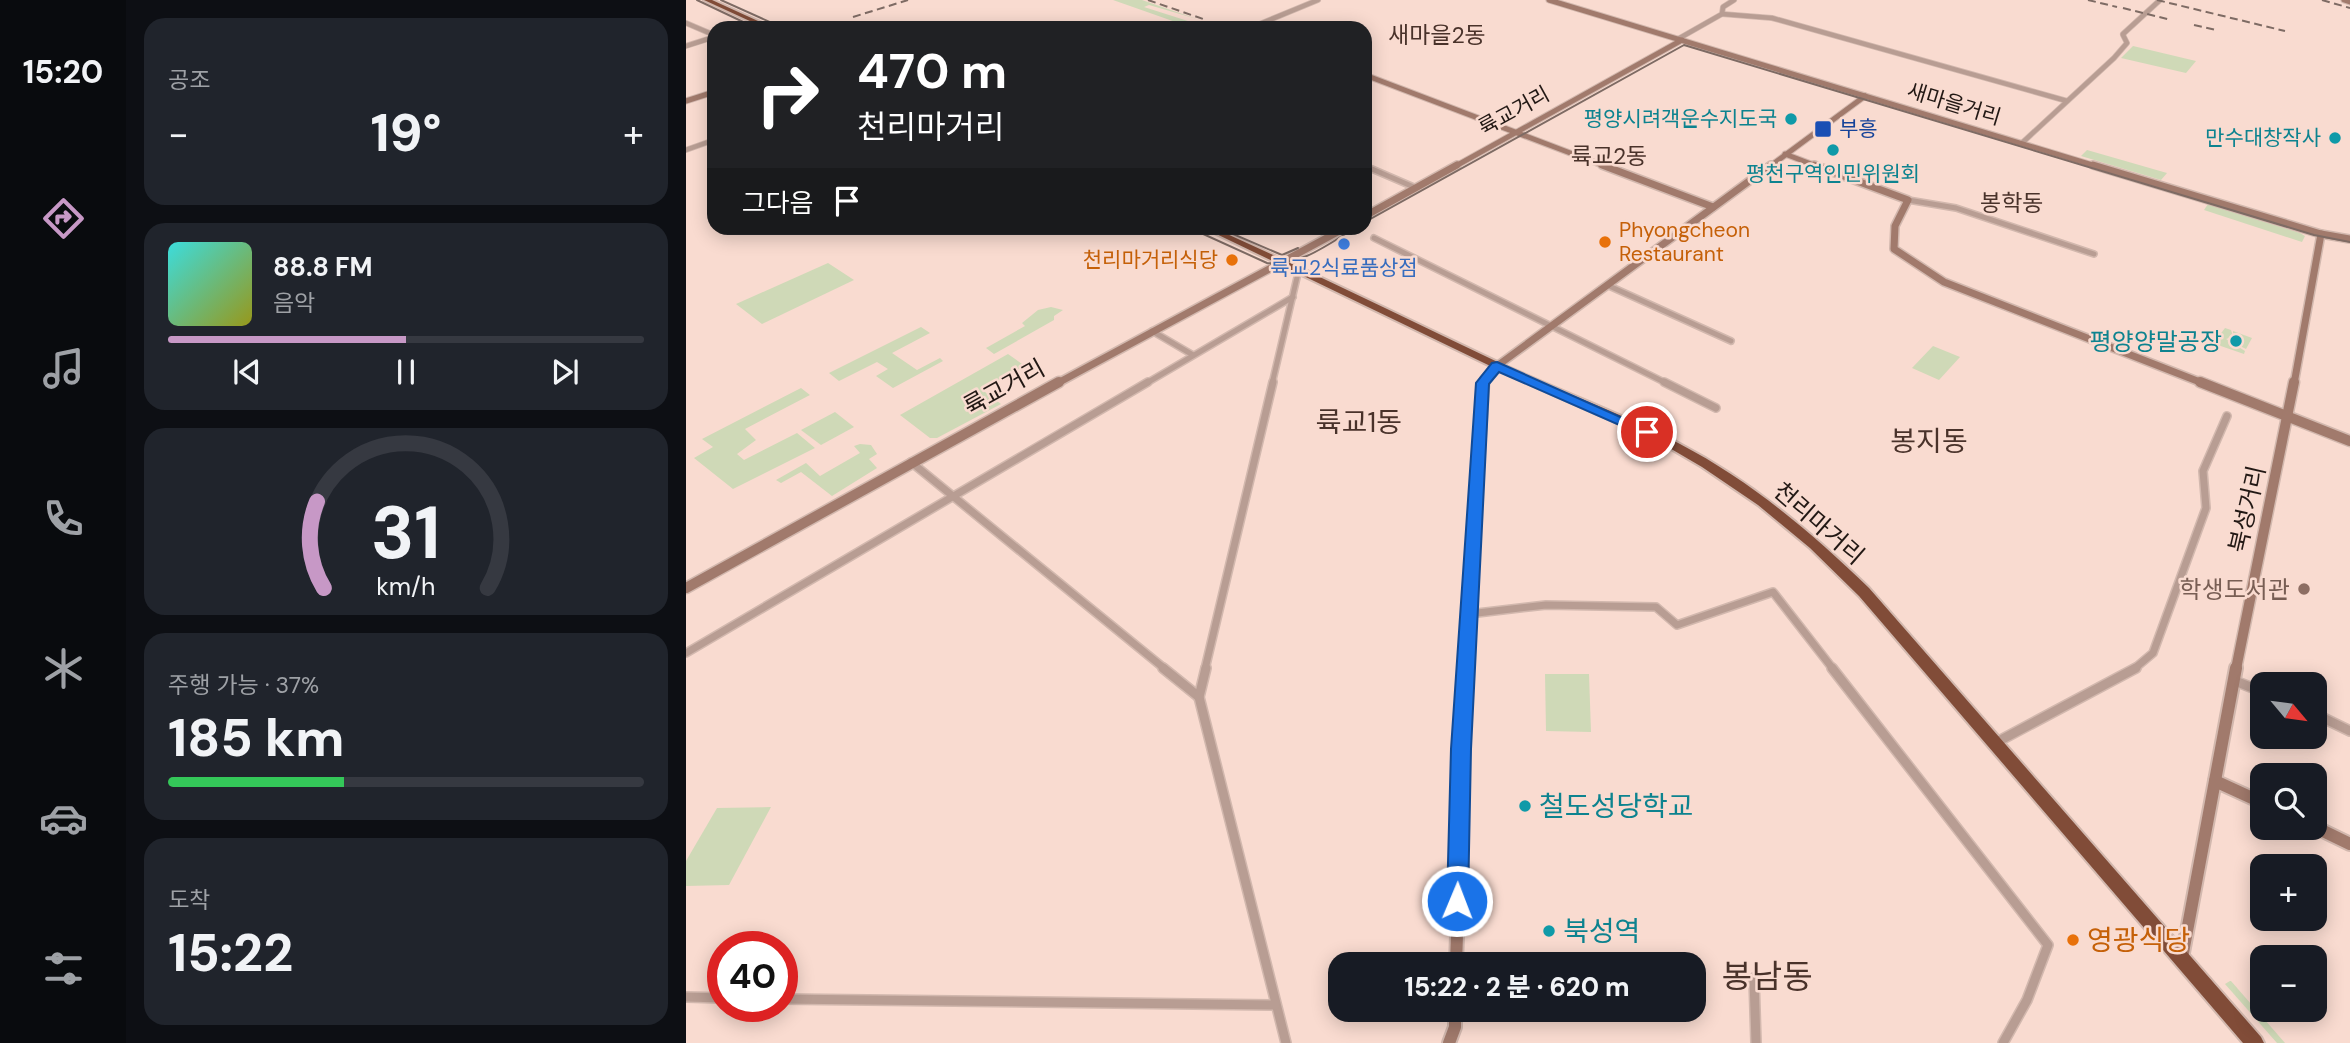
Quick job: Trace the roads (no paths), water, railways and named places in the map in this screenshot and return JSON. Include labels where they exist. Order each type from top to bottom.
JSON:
[{"type":"highway","points":[[707,0],[754,21]]},
{"type":"highway","name":"천리마거리","points":[[1224,235],[1497,366],[1647,432],[1709,466],[1803,533],[1864,592],[1997,742],[2255,1043]]},
{"type":"street","points":[[1267,21],[1318,0]]},
{"type":"street","name":"새마을거리","points":[[1549,0],[2321,234],[2350,239]]},
{"type":"street","points":[[1722,14],[1723,7],[1734,0]]},
{"type":"street","points":[[2022,143],[2127,43],[2123,34],[2160,0]]},
{"type":"street","points":[[2344,0],[2350,2]]},
{"type":"street","points":[[1680,40],[1722,14],[1772,18],[2067,101]]},
{"type":"street","points":[[686,23],[707,33]]},
{"type":"street","points":[[686,46],[707,38]]},
{"type":"street","name":"륙교거리","points":[[1372,212],[1680,40]]},
{"type":"street","points":[[1372,78],[1519,131],[1713,207]]},
{"type":"street","points":[[686,101],[707,94]]},
{"type":"street","points":[[1456,952],[1461,749],[1482,387],[1487,375],[1865,96]]},
{"type":"street","points":[[686,150],[707,142]]},
{"type":"street","points":[[1785,154],[1908,200],[1956,208],[2094,254]]},
{"type":"street","points":[[1372,169],[1416,188]]},
{"type":"street","points":[[1908,200],[1895,226],[1894,249],[1934,276],[2350,441]]},
{"type":"street","name":"북성거리","points":[[2182,958],[2252,582],[2288,417],[2321,234]]},
{"type":"street","name":"륙교거리","points":[[686,588],[911,462],[1332,235]]},
{"type":"street","points":[[1374,238],[1716,408]]},
{"type":"street","points":[[1286,1043],[1199,697],[1299,269]]},
{"type":"street","points":[[1607,285],[1731,341]]},
{"type":"street","points":[[686,653],[1293,297]]},
{"type":"street","points":[[1152,331],[1193,355]]},
{"type":"street","points":[[1997,742],[2133,670],[2153,653],[2206,508],[2203,471],[2210,461],[2227,416]]},
{"type":"street","points":[[911,462],[1199,697]]},
{"type":"street","points":[[1469,614],[1546,605],[1656,607],[1676,625],[1773,592],[2048,945],[2027,1000],[2003,1043]]},
{"type":"street","points":[[2235,681],[2250,687]]},
{"type":"street","points":[[2328,720],[2350,731]]},
{"type":"street","points":[[2215,780],[2250,797]]},
{"type":"street","points":[[2327,833],[2350,844]]},
{"type":"street","points":[[1754,978],[1756,1043]]},
{"type":"street","points":[[686,997],[707,998]]},
{"type":"street","points":[[798,999],[1275,1006]]},
{"type":"street","points":[[1448,1043],[1455,1022]]},
{"type":"tram line","points":[[697,0],[741,21]]},
{"type":"tram line","points":[[721,0],[768,21]]},
{"type":"tram line","points":[[1372,218],[1684,45],[2314,235],[2350,242]]},
{"type":"tram line","points":[[1205,235],[1267,263],[1302,258],[1344,235]]},
{"type":"tram line","points":[[1235,235],[1282,255],[1298,248]]},
{"type":"railway","points":[[853,17],[908,0]]},
{"type":"railway","points":[[1148,0],[1206,20]]},
{"type":"railway","points":[[2088,0],[2117,7]]},
{"type":"railway","points":[[2157,0],[2285,31]]},
{"type":"railway","points":[[2322,0],[2350,8]]},
{"type":"railway","points":[[2123,8],[2171,20]]},
{"type":"railway","points":[[2194,25],[2216,30]]},
{"type":"place","name":"평양시려객운수지도국","points":[[1791,119]]},
{"type":"place","name":"부흥","points":[[1823,129]]},
{"type":"place","name":"만수대창작사","points":[[2335,138]]},
{"type":"place","name":"평천구역인민위원회","points":[[1833,150]]},
{"type":"place","name":"Phyongcheon Restaurant","points":[[1605,242]]},
{"type":"place","name":"륙교2식료품상점","points":[[1344,244]]},
{"type":"place","name":"천리마거리식당","points":[[1232,260]]},
{"type":"place","name":"평양양말공장","points":[[2236,341]]},
{"type":"place","name":"학생도서관","points":[[2304,589]]},
{"type":"place","name":"철도성당학교","points":[[1525,806]]},
{"type":"place","name":"북성역","points":[[1549,931]]},
{"type":"place","name":"영광식당","points":[[2073,940]]},
{"type":"district","name":"새마을2동","points":[[1437,35]]},
{"type":"district","name":"륙교2동","points":[[1609,156]]},
{"type":"district","name":"봉학동","points":[[2012,203]]},
{"type":"district","name":"륙교1동","points":[[1359,422]]},
{"type":"district","name":"봉지동","points":[[1929,441]]},
{"type":"district","name":"봉남동","points":[[1767,976]]}]
